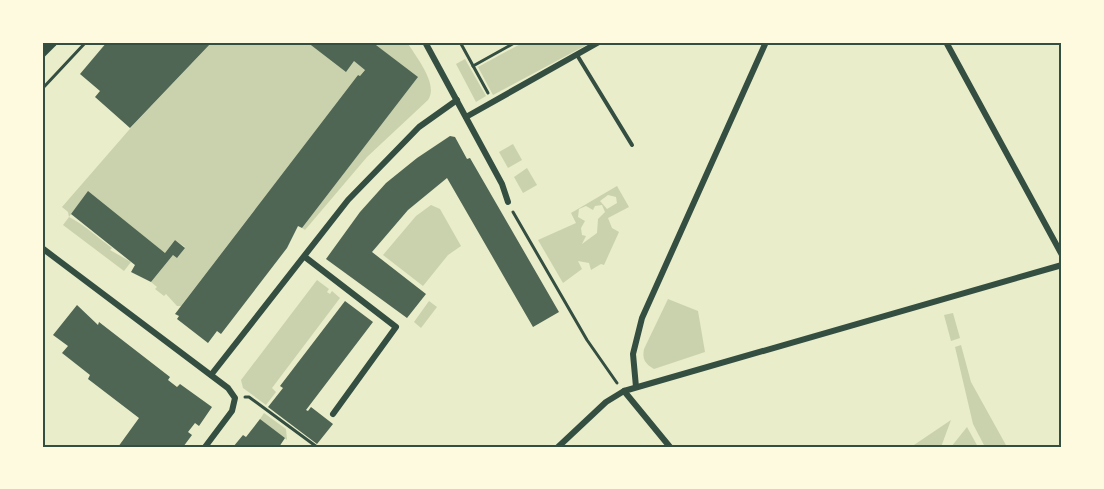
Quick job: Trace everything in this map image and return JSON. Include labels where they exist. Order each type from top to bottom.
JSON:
[{"type":"street","points":[[42,53],[53,42]]},
{"type":"street","points":[[425,42],[502,184],[508,202]]},
{"type":"street","points":[[466,117],[599,42]]},
{"type":"street","points":[[636,387],[633,354],[642,318],[766,42]]},
{"type":"street","points":[[946,42],[1062,255]]},
{"type":"street","points":[[211,375],[348,200],[379,165],[419,127],[457,100]]},
{"type":"street","points":[[42,248],[228,388],[235,398],[232,411],[205,447]]},
{"type":"street","points":[[305,257],[396,327],[333,414]]},
{"type":"street","points":[[558,447],[606,402],[624,391],[1062,266]]},
{"type":"street","points":[[624,391],[670,447]]},
{"type":"lane","points":[[577,54],[632,145]]},
{"type":"path","points":[[42,89],[86,42]]},
{"type":"path","points":[[460,42],[493,102]]},
{"type":"path","points":[[473,66],[516,42]]},
{"type":"path","points":[[508,202],[587,340],[624,391]]},
{"type":"path","points":[[235,398],[249,397],[317,447]]},
{"type":"green space","points":[[212,42],[407,42],[429,79],[431,94],[428,100],[367,157],[305,230],[302,228],[417,78],[381,49],[360,76],[358,75],[181,306],[177,306],[166,294],[164,296],[155,289],[157,287],[151,282],[173,255],[178,257],[185,247],[175,240],[165,253],[88,192],[69,217],[68,212],[62,207],[135,123]]},
{"type":"green space","points":[[524,42],[592,42],[493,95],[478,67]]},
{"type":"green space","points":[[465,59],[486,96],[476,102],[456,64]]},
{"type":"green space","points":[[513,144],[522,160],[508,168],[499,152]]},
{"type":"green space","points":[[527,168],[537,185],[523,193],[514,177]]},
{"type":"green space","points":[[617,186],[629,207],[608,218],[612,228],[619,232],[604,265],[601,264],[591,270],[589,263],[578,261],[582,269],[563,283],[538,240],[576,223],[571,213]],"holes":[[[608,195],[616,197],[617,203],[607,209],[600,201]],[[602,205],[605,212],[598,219],[597,233],[582,244],[586,236],[582,235],[581,228],[585,221],[578,217],[579,209],[586,206],[593,210],[595,206]]]},
{"type":"green space","points":[[431,205],[440,209],[461,246],[448,255],[423,286],[383,255],[416,216]]},
{"type":"green space","points":[[69,217],[86,227],[112,248],[110,250],[131,262],[124,271],[63,225]]},
{"type":"green space","points":[[317,280],[329,289],[327,292],[330,294],[332,291],[340,298],[272,388],[276,392],[266,405],[243,388],[241,380]]},
{"type":"green space","points":[[668,299],[698,311],[705,352],[654,369],[645,361],[644,349]]},
{"type":"green space","points":[[429,301],[437,307],[421,328],[414,322]]},
{"type":"green space","points":[[953,313],[960,338],[951,341],[944,315]]},
{"type":"green space","points":[[961,345],[971,382],[1007,447],[985,447],[973,424],[955,347]]},
{"type":"green space","points":[[264,413],[286,429],[287,440],[260,419]]},
{"type":"green space","points":[[951,420],[941,447],[911,447]]},
{"type":"green space","points":[[967,427],[978,447],[951,447]]},
{"type":"building","points":[[107,42],[212,42],[130,128],[95,97],[100,91],[80,74]]},
{"type":"building","points":[[307,42],[372,42],[418,77],[302,228],[298,226],[287,248],[221,334],[217,331],[208,343],[177,319],[179,316],[175,314],[358,75],[360,76],[365,70],[354,61],[346,72]]},
{"type":"building","points":[[450,136],[455,137],[467,159],[470,158],[559,312],[533,327],[447,178],[408,210],[372,252],[426,294],[407,318],[326,259],[360,212],[386,183],[417,158]]},
{"type":"building","points":[[88,191],[165,253],[175,240],[185,248],[177,258],[173,255],[151,282],[131,272],[135,265],[71,214]]},
{"type":"building","points":[[345,301],[373,322],[306,410],[308,411],[311,407],[333,424],[317,444],[268,407],[283,388],[280,386]]},
{"type":"building","points":[[77,305],[98,325],[99,322],[170,377],[168,380],[177,387],[180,384],[212,407],[199,426],[195,423],[188,432],[192,435],[183,447],[118,447],[139,418],[88,379],[90,375],[62,353],[68,346],[53,335]]},
{"type":"building","points":[[260,419],[285,438],[279,447],[233,447],[243,435],[246,437]]}]
